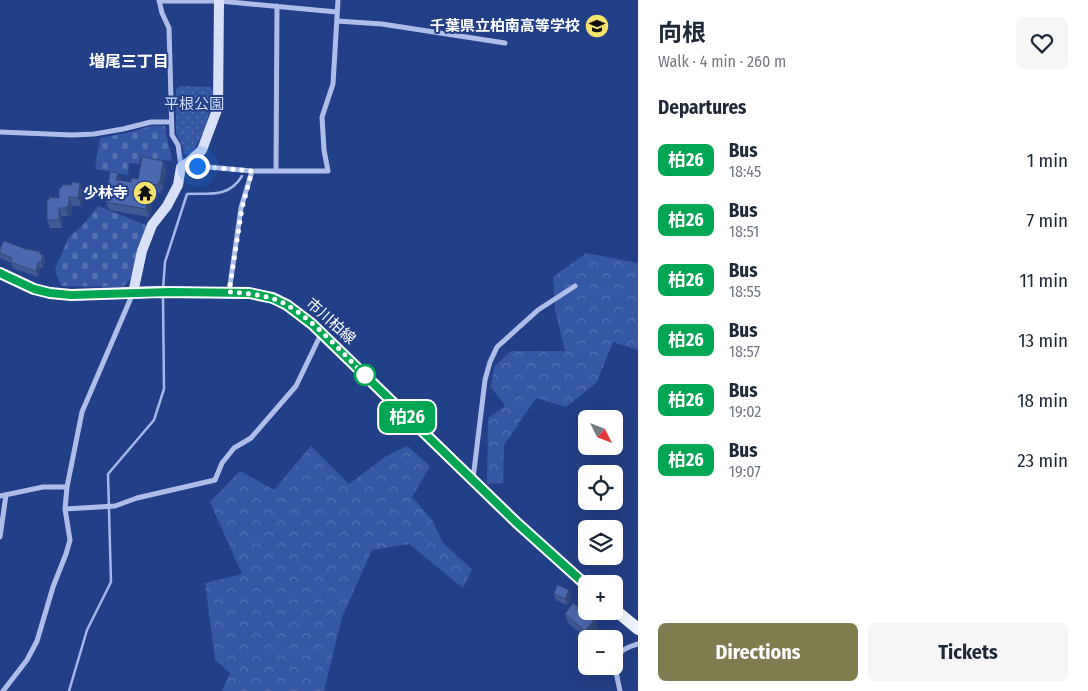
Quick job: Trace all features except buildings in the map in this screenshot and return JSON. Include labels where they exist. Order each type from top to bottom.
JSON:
[{"type":"main road","name":"市川柏線","points":[[0,274],[34,289],[71,295],[229,292],[250,293],[272,298],[298,313],[321,333],[473,481],[578,578]]},
{"type":"main road","points":[[623,616],[638,629]]},
{"type":"street","points":[[185,164],[252,171],[328,172],[324,150],[322,117],[333,84],[338,0]]},
{"type":"street","points":[[185,164],[172,135],[169,28],[159,1],[219,1],[338,12]]},
{"type":"street","points":[[3,691],[27,660],[37,641],[53,587],[70,540],[65,509],[67,487],[82,412],[133,293],[142,251],[152,225],[167,206],[185,164],[202,150],[218,107],[219,1]]},
{"type":"street","points":[[276,171],[277,6]]},
{"type":"street","points":[[337,21],[382,24],[505,44]]},
{"type":"street","points":[[0,132],[94,134],[123,130],[151,122],[171,122]]},
{"type":"street","points":[[229,292],[242,208],[252,171]]},
{"type":"street","points":[[473,481],[485,380],[494,354],[498,347],[538,310],[575,286]]},
{"type":"street","points":[[65,509],[116,506],[137,498],[215,480],[222,463],[234,448],[251,438],[296,386],[321,333]]},
{"type":"street","points":[[0,496],[43,487],[67,487]]},
{"type":"street","points":[[0,536],[6,495]]},
{"type":"street","points":[[620,691],[615,663],[624,648],[638,644]]},
{"type":"green space","name":"平根公園","points":[[180,86],[210,87],[213,90],[206,125],[199,142],[189,156],[184,153],[176,133],[176,90]]},
{"type":"green space","points":[[151,126],[165,126],[172,161],[141,157],[139,164],[129,163],[128,175],[95,169],[100,138]]},
{"type":"green space","points":[[98,206],[146,225],[131,279],[123,287],[61,286],[55,269],[69,237],[83,225]]},
{"type":"green space","points":[[586,253],[638,263],[638,350],[613,342],[597,382],[566,407],[536,398],[504,445],[503,483],[487,484],[488,418],[505,406],[491,387],[494,367],[511,351],[565,351],[555,309],[553,277]]},
{"type":"green space","points":[[311,446],[349,484],[388,455],[407,446],[430,466],[412,497],[432,520],[443,543],[472,569],[463,588],[409,544],[372,550],[342,617],[324,691],[222,691],[230,673],[215,660],[205,583],[242,574],[210,502],[240,471],[274,490]]},
{"type":"waterway","points":[[163,289],[165,262],[187,194],[211,194],[225,191],[237,183],[242,176]]},
{"type":"waterway","points":[[69,691],[87,630],[111,582],[108,474],[154,420],[164,389],[163,297]]},
{"type":"bus line","name":"柏26","points":[[0,273],[34,289],[50,293],[71,295],[171,292],[250,293],[272,298],[287,305],[312,324],[516,522],[578,578]]},
{"type":"place","name":"千葉県立柏南高等学校","points":[[597,26]]},
{"type":"place","name":"少林寺","points":[[145,193]]},
{"type":"district","name":"増尾三丁目","points":[[129,61]]},
{"type":"route","points":[[197,166],[252,171],[242,208],[229,292],[250,293],[272,298],[287,305],[312,324],[369,380],[365,375]]}]
